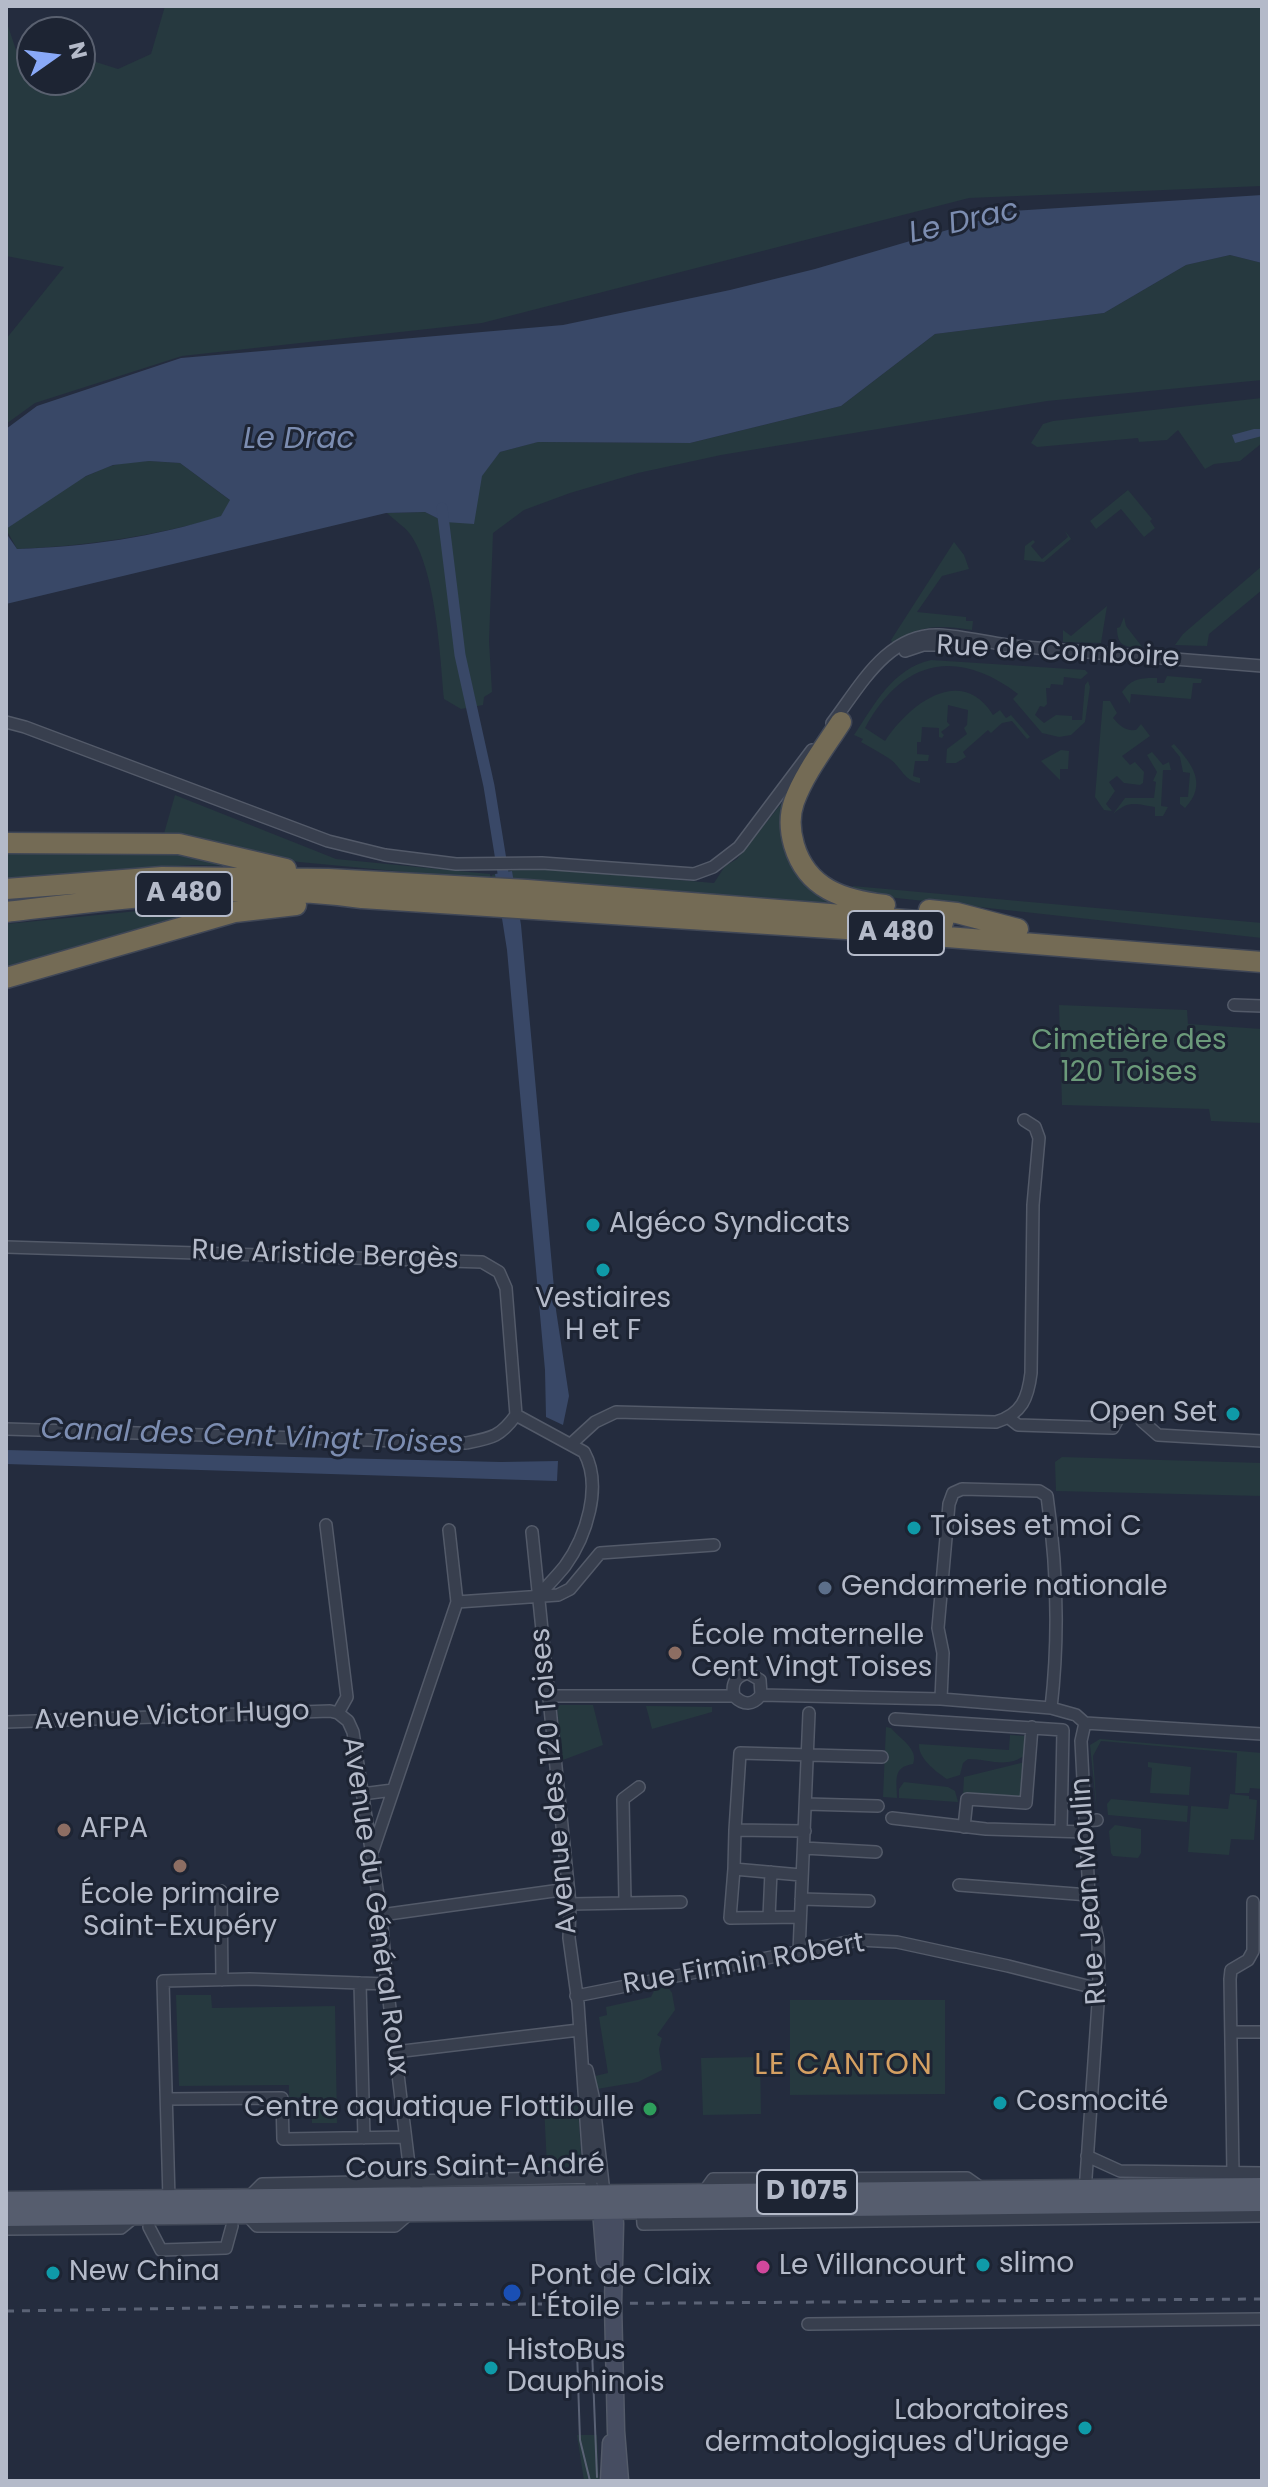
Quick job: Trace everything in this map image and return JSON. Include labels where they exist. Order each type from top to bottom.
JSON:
[{"type":"highway","points":[[841,722],[803,783],[793,807],[791,835],[798,857],[809,875],[826,890],[848,899],[957,913],[1018,929]]},
{"type":"highway","points":[[6,843],[179,844],[259,863],[312,871],[328,879]]},
{"type":"highway","name":"A 480","points":[[6,889],[162,877],[328,879],[493,896],[1018,929],[1262,948]]},
{"type":"highway","name":"A 480","points":[[6,912],[112,899],[211,893],[333,894],[362,898],[493,896]]},
{"type":"highway","points":[[6,978],[235,912],[280,905],[334,904],[362,898]]},
{"type":"highway","name":"A 480","points":[[528,898],[1262,962]]},
{"type":"main road","name":"D 1075","points":[[1083,2203],[1172,2181],[1262,2187]]},
{"type":"main road","name":"Cours Saint-André","points":[[6,2217],[144,2221],[415,2196],[985,2190],[1015,2204]]},
{"type":"main road","name":"Cours Saint-André","points":[[601,2194],[642,2209],[711,2215],[892,2206],[1015,2204]]},
{"type":"main road","points":[[601,2194],[612,2431],[609,2481]]},
{"type":"main road","points":[[601,2194],[613,2304],[620,2481]]},
{"type":"main road","name":"Cours Saint-André","points":[[6,2201],[169,2199],[242,2213],[366,2212],[415,2196]]},
{"type":"main road","name":"D 1075","points":[[1015,2204],[1083,2203],[1192,2209],[1262,2202]]},
{"type":"street","points":[[6,722],[343,846],[417,860],[487,866],[512,862],[694,874],[713,867],[731,855],[888,652],[922,637],[937,635],[1007,645]]},
{"type":"street","name":"Rue de Comboire","points":[[775,801],[841,722],[885,662],[894,655],[923,645],[1007,645],[1262,666]]},
{"type":"street","points":[[1234,1005],[1262,1006]]},
{"type":"street","points":[[571,1444],[595,1422],[616,1412],[996,1422],[1009,1418],[1021,1408],[1031,1373],[1033,1205],[1039,1138],[1035,1127],[1024,1120]]},
{"type":"street","name":"Rue Aristide Bergès","points":[[6,1247],[482,1262],[499,1272],[506,1288],[516,1415]]},
{"type":"street","points":[[6,1429],[466,1443],[492,1438],[504,1431],[516,1415],[584,1452],[591,1480],[589,1511],[581,1536],[565,1565],[539,1595]]},
{"type":"street","points":[[1009,1418],[1018,1425],[1113,1428],[1119,1417]]},
{"type":"street","points":[[1141,1417],[1158,1435],[1262,1441]]},
{"type":"street","points":[[941,1699],[943,1653],[938,1628],[949,1504],[953,1493],[962,1489],[1039,1491],[1047,1496],[1054,1583],[1056,1668],[1051,1708]]},
{"type":"street","name":"Avenue du Général Roux","points":[[326,1525],[347,1697],[338,1713],[348,1721],[353,1732],[381,1915],[405,2137],[415,2196]]},
{"type":"street","points":[[371,1854],[457,1602],[449,1530]]},
{"type":"street","name":"Avenue des 120 Toises","points":[[532,1532],[570,1904],[569,1938],[601,2194]]},
{"type":"street","points":[[457,1602],[558,1595],[570,1589],[600,1553],[714,1545]]},
{"type":"street","points":[[748,1673],[760,1680],[763,1686],[756,1701],[748,1704],[734,1696],[732,1688],[741,1675],[748,1673]]},
{"type":"street","points":[[761,1695],[941,1699],[1051,1708],[1076,1715],[1085,1723],[1262,1734]]},
{"type":"street","points":[[548,1696],[734,1696]]},
{"type":"street","name":"Avenue Victor Hugo","points":[[6,1722],[338,1713]]},
{"type":"street","points":[[799,1952],[809,1713]]},
{"type":"street","points":[[895,1719],[1032,1727],[1026,1803],[967,1799],[964,1827]]},
{"type":"street","name":"Rue Jean Moulin","points":[[1083,2203],[1099,1989],[1098,1941],[1089,1895],[1090,1824],[1081,1741],[1085,1723]]},
{"type":"street","name":"Rue Jean Moulin","points":[[1032,1727],[1063,1730],[1061,1831]]},
{"type":"street","points":[[800,1917],[730,1918],[740,1753],[882,1757]]},
{"type":"street","points":[[621,1785],[625,1902]]},
{"type":"street","points":[[623,1799],[639,1787]]},
{"type":"street","points":[[362,1794],[393,1790]]},
{"type":"street","points":[[806,1804],[878,1806]]},
{"type":"street","points":[[892,1818],[964,1827],[1061,1831],[1090,1824]]},
{"type":"street","points":[[735,1830],[805,1831]]},
{"type":"street","points":[[804,1848],[876,1852]]},
{"type":"street","points":[[734,1869],[801,1875]]},
{"type":"street","points":[[769,1917],[771,1872]]},
{"type":"street","points":[[959,1885],[1089,1895]]},
{"type":"street","points":[[381,1915],[568,1889]]},
{"type":"street","points":[[221,1891],[222,1980]]},
{"type":"street","points":[[801,1899],[869,1901]]},
{"type":"street","points":[[570,1904],[681,1902]]},
{"type":"street","points":[[1233,2173],[1230,1979],[1231,1970],[1248,1960],[1253,1951],[1253,1902]]},
{"type":"street","name":"Rue Firmin Robert","points":[[576,1996],[859,1940],[897,1942],[1099,1989]]},
{"type":"street","points":[[169,2199],[163,1981],[387,1984]]},
{"type":"street","name":"Avenue du Général Roux","points":[[360,1983],[364,2138]]},
{"type":"street","points":[[395,2052],[579,2030]]},
{"type":"street","points":[[1231,2032],[1262,2032]]},
{"type":"street","points":[[167,2099],[282,2098],[283,2139],[405,2137]]},
{"type":"street","points":[[1087,2156],[1120,2171],[1172,2181],[1233,2173],[1262,2173]]},
{"type":"street","name":"Cours Saint-André","points":[[242,2213],[257,2226],[395,2226],[415,2196]]},
{"type":"street","points":[[1015,2204],[1083,2203]]},
{"type":"street","name":"Cours Saint-André","points":[[711,2215],[922,2219],[1015,2204]]},
{"type":"street","name":"Cours Saint-André","points":[[892,2206],[903,2214],[913,2214],[922,2219]]},
{"type":"street","points":[[1192,2209],[1262,2216]]},
{"type":"street","name":"Cours Saint-André","points":[[350,2225],[366,2212]]},
{"type":"street","points":[[144,2221],[161,2250],[226,2248],[242,2213]]},
{"type":"street","name":"Cours Saint-André","points":[[6,2229],[121,2228],[144,2221]]},
{"type":"street","points":[[808,2324],[1262,2319]]},
{"type":"green space","points":[[165,6],[1262,6],[1262,186],[969,198],[482,323],[182,356],[35,403],[6,424],[6,339],[64,267],[6,256],[6,20],[16,50],[16,96],[96,96],[96,62],[118,69],[151,54]]},
{"type":"green space","points":[[1230,255],[1262,263],[1262,380],[1047,401],[721,455],[638,473],[524,510],[493,533],[489,641],[492,692],[484,697],[483,705],[461,709],[444,699],[435,614],[426,569],[410,534],[387,513],[425,512],[445,522],[500,452],[537,442],[690,443],[841,406],[935,334],[1104,313],[1186,265]]},
{"type":"green space","points":[[1262,398],[1262,443],[1240,461],[1214,464],[1205,469],[1178,430],[1167,440],[1139,442],[1138,438],[1037,447],[1031,443],[1043,424],[1053,421]]},
{"type":"green space","points":[[149,461],[180,463],[231,501],[221,517],[171,530],[95,543],[17,549],[6,529],[56,494],[111,466]]},
{"type":"green space","points":[[1128,490],[1152,519],[1150,521],[1155,528],[1144,537],[1121,509],[1096,529],[1090,521]]},
{"type":"green space","points":[[1065,531],[1075,544],[1071,539],[1044,562],[1024,560],[1025,546],[1033,540],[1035,542],[1031,546],[1042,559],[1068,537]]},
{"type":"green space","points":[[954,542],[964,555],[969,569],[942,576],[917,612],[966,617],[966,621],[973,621],[972,630],[949,627],[922,629],[893,644],[891,640]]},
{"type":"green space","points":[[1262,566],[1262,590],[1209,634],[1207,646],[1175,645],[1183,634]]},
{"type":"green space","points":[[1107,606],[1101,643],[1063,642],[1063,630],[1071,636]]},
{"type":"green space","points":[[1124,617],[1126,626],[1143,648],[1127,646],[1119,639],[1117,628]]},
{"type":"green space","points":[[931,660],[1085,670],[1088,673],[1081,679],[1064,677],[1063,685],[1051,684],[1050,688],[1046,688],[1047,704],[1040,706],[1035,715],[1044,723],[1056,715],[1082,720],[1088,681],[1090,687],[1085,722],[1071,735],[1059,737],[1042,733],[1013,699],[1018,694],[995,679],[952,666],[932,668],[913,675],[896,687],[865,728],[885,741],[921,704],[935,695],[950,691],[965,692],[980,700],[993,715],[1000,710],[1006,718],[1011,715],[1030,737],[1027,739],[1012,721],[1002,723],[991,733],[988,730],[963,752],[966,757],[956,763],[946,763],[947,749],[967,734],[964,728],[968,710],[948,705],[947,722],[950,725],[941,732],[944,735],[942,738],[939,737],[939,728],[922,727],[917,754],[929,755],[928,761],[915,761],[913,776],[920,778],[920,783],[915,782],[890,759],[854,735],[877,700],[895,680],[905,671]]},
{"type":"green space","points":[[1167,676],[1202,679],[1201,683],[1193,683],[1191,699],[1131,694],[1130,704],[1122,692],[1137,680],[1157,678],[1157,683],[1164,683]]},
{"type":"green space","points":[[1103,701],[1110,701],[1117,713],[1113,718],[1120,726],[1136,730],[1141,724],[1150,736],[1122,756],[1130,765],[1135,762],[1144,772],[1143,783],[1124,783],[1117,776],[1109,782],[1115,791],[1106,804],[1112,811],[1104,810],[1095,797]]},
{"type":"green space","points":[[1174,744],[1195,774],[1196,791],[1185,808],[1180,804],[1180,797],[1188,797],[1190,773],[1183,772],[1180,757],[1171,746]]},
{"type":"green space","points":[[1061,750],[1069,751],[1068,769],[1060,769],[1060,780],[1041,761]]},
{"type":"green space","points":[[1152,752],[1163,765],[1169,762],[1171,770],[1163,770],[1161,806],[1168,807],[1163,816],[1155,816],[1155,807],[1137,804],[1128,805],[1113,814],[1125,798],[1154,798],[1156,782],[1153,781],[1157,772],[1147,755]]},
{"type":"green space","points":[[175,795],[336,859],[490,874],[491,880],[299,862],[163,837]]},
{"type":"green space","points":[[785,799],[786,824],[839,904],[493,880],[492,875],[517,869],[548,869],[714,883],[725,866],[737,859]]},
{"type":"green space","points":[[6,845],[190,849],[236,866],[192,865],[6,879]]},
{"type":"green space","points":[[853,886],[1262,923],[1262,938],[851,893]]},
{"type":"green space","points":[[219,903],[221,912],[6,972],[6,924]]},
{"type":"green space","name":"Cimetière des 120 Toises","points":[[1059,1005],[1187,1010],[1188,1024],[1262,1029],[1262,1123],[1211,1121],[1209,1109],[1062,1105]]},
{"type":"green space","points":[[1062,1457],[1262,1463],[1262,1496],[1056,1491],[1055,1462]]},
{"type":"green space","points":[[560,1705],[593,1705],[603,1745],[563,1760],[557,1708]]},
{"type":"green space","points":[[646,1706],[712,1707],[712,1712],[652,1729]]},
{"type":"green space","points":[[886,1727],[908,1744],[914,1759],[913,1764],[899,1772],[897,1798],[883,1797]]},
{"type":"green space","points":[[1010,1735],[1027,1736],[1025,1755],[1011,1762],[968,1759],[963,1763],[960,1775],[947,1779],[928,1764],[919,1749],[919,1744],[1009,1750]]},
{"type":"green space","points":[[1100,1739],[1262,1753],[1262,1789],[1250,1788],[1249,1793],[1235,1793],[1237,1753],[1101,1741],[1093,1756],[1097,1814],[1090,1745]]},
{"type":"green space","points":[[1025,1762],[1022,1795],[1017,1798],[963,1795],[964,1777]]},
{"type":"green space","points":[[1148,1762],[1191,1767],[1189,1795],[1150,1793],[1152,1768],[1148,1767]]},
{"type":"green space","points":[[904,1782],[948,1787],[955,1791],[958,1802],[899,1798],[899,1789]]},
{"type":"green space","points":[[1230,1794],[1257,1800],[1254,1840],[1231,1839],[1229,1855],[1188,1852],[1191,1806],[1228,1809]]},
{"type":"green space","points":[[1111,1799],[1188,1806],[1187,1822],[1108,1815],[1107,1804]]},
{"type":"green space","points":[[1115,1825],[1141,1829],[1141,1853],[1138,1858],[1113,1856],[1109,1831]]},
{"type":"green space","points":[[668,1987],[675,2010],[657,2035],[662,2038],[659,2049],[662,2070],[638,2082],[597,2089],[595,2076],[608,2073],[599,2017],[607,2015],[606,2007],[651,1997],[655,1989]]},
{"type":"green space","points":[[176,1995],[211,1995],[212,2008],[335,2006],[337,2123],[312,2123],[311,2098],[289,2097],[289,2085],[179,2086]]},
{"type":"green space","points":[[790,2000],[945,2000],[945,2094],[790,2095]]},
{"type":"green space","points":[[760,2057],[761,2114],[703,2115],[701,2058]]},
{"type":"green space","points":[[544,2105],[578,2105],[581,2154],[568,2167],[547,2167]]},
{"type":"green space","points":[[577,2435],[597,2435],[599,2481],[584,2481]]},
{"type":"water","name":"Le Drac","points":[[1262,195],[1262,263],[1230,255],[1186,265],[1104,313],[935,334],[841,406],[690,443],[538,442],[500,452],[482,476],[474,524],[445,522],[425,512],[386,513],[6,604],[6,533],[17,549],[69,546],[146,535],[221,516],[230,500],[180,463],[149,461],[113,465],[86,476],[6,529],[6,429],[37,406],[181,358],[563,325],[815,269],[1012,211]]},
{"type":"water","points":[[1260,429],[1262,436],[1235,443],[1232,435]]},
{"type":"water","points":[[512,871],[521,925],[556,1310],[569,1396],[563,1425],[546,1417],[545,1370],[507,950],[495,874]]},
{"type":"water","points":[[6,1450],[558,1461],[557,1481],[6,1464]]},
{"type":"waterway","points":[[442,508],[460,655],[489,786],[505,885]]},
{"type":"tram line","points":[[592,2350],[597,2477]]},
{"type":"tram line","points":[[577,2351],[580,2440],[590,2481]]},
{"type":"railway","points":[[6,2311],[1262,2299]]},
{"type":"place","name":"Algéco Syndicats","points":[[593,1225]]},
{"type":"place","name":"Vestiaires H et F","points":[[603,1270]]},
{"type":"place","name":"Open Set","points":[[1233,1414]]},
{"type":"place","name":"Toises et moi C","points":[[914,1528]]},
{"type":"place","name":"Gendarmerie nationale","points":[[825,1588]]},
{"type":"place","name":"École maternelle Cent Vingt Toises","points":[[675,1653]]},
{"type":"place","name":"AFPA","points":[[64,1830]]},
{"type":"place","name":"École primaire Saint-Exupéry","points":[[180,1866]]},
{"type":"place","name":"Cosmocité","points":[[1000,2103]]},
{"type":"place","name":"Centre aquatique Flottibulle","points":[[650,2109]]},
{"type":"place","name":"slimo","points":[[983,2265]]},
{"type":"place","name":"Le Villancourt","points":[[763,2267]]},
{"type":"place","name":"New China","points":[[53,2273]]},
{"type":"place","name":"Pont de Claix L'Étoile","points":[[512,2293]]},
{"type":"place","name":"HistoBus Dauphinois","points":[[491,2368]]},
{"type":"place","name":"Laboratoires dermatologiques d'Uriage","points":[[1085,2428]]},
{"type":"district","name":"LE CANTON","points":[[844,2066]]},
{"type":"water label","name":"Canal des Cent Vingt Toises","points":[[252,1438]]}]
